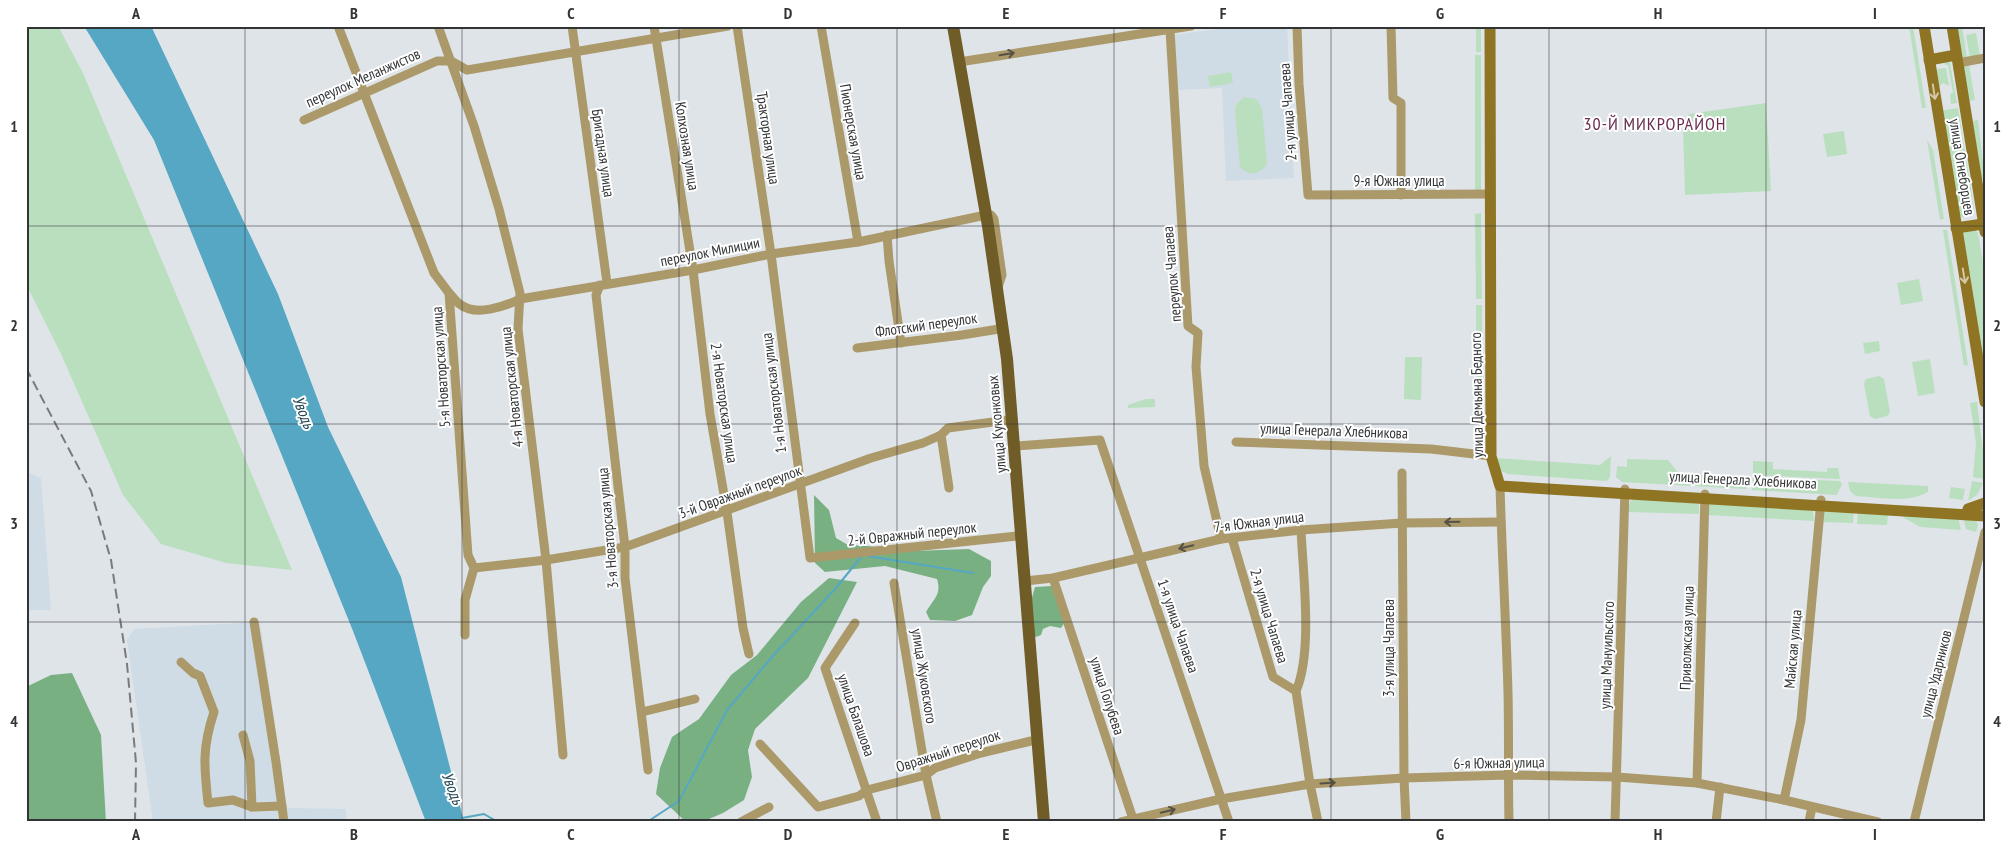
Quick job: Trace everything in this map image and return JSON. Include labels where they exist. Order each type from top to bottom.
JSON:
[{"type":"main road","name":"улица Куконковых","points":[[948,26],[957,63],[998,287],[1010,387],[1044,822]]},
{"type":"main road","name":"улица Куконковых","points":[[953,26],[957,63]]},
{"type":"main road","name":"улица Куконковых","points":[[984,216],[999,329],[1008,420],[1038,822]]},
{"type":"street","name":"5-я Новаторская улица","points":[[338,26],[434,273],[449,293],[468,555],[474,568]]},
{"type":"street","name":"4-я Новаторская улица","points":[[438,26],[474,126],[499,209],[520,293],[518,329],[546,560],[563,755]]},
{"type":"street","name":"Бригадная улица","points":[[572,26],[604,284]]},
{"type":"street","name":"Колхозная улица","points":[[654,26],[693,270]]},
{"type":"street","name":"переулок Меланжистов","points":[[304,120],[437,61],[451,61],[467,70],[728,26]]},
{"type":"street","name":"Тракторная улица","points":[[737,26],[771,254]]},
{"type":"street","name":"Пионерская улица","points":[[821,26],[858,242]]},
{"type":"street","points":[[957,63],[1191,26]]},
{"type":"street","name":"2-я улица Чапаева","points":[[1297,26],[1299,84],[1308,195]]},
{"type":"street","points":[[1391,26],[1392,98],[1401,103],[1401,195]]},
{"type":"street","name":"улица Демьяна Бедного","points":[[1490,26],[1491,456],[1499,483],[1501,522],[1508,681],[1509,822]]},
{"type":"street","name":"улица Огнеборцев","points":[[1924,26],[1985,402]]},
{"type":"street","name":"улица Огнеборцев","points":[[1952,26],[1984,228]]},
{"type":"street","name":"переулок Чапаева","points":[[1170,30],[1188,326],[1198,333],[1196,367],[1204,466],[1221,539]]},
{"type":"street","points":[[1929,60],[1985,58]]},
{"type":"street","name":"9-я Южная улица","points":[[1308,195],[1490,194]]},
{"type":"street","name":"переулок Милиции","points":[[449,293],[460,305],[473,310],[512,303],[520,299],[693,270],[771,254],[858,242],[984,216]]},
{"type":"street","points":[[1956,228],[1984,228]]},
{"type":"street","points":[[887,235],[901,343]]},
{"type":"street","name":"1-я Новаторская улица","points":[[771,254],[799,485],[810,558]]},
{"type":"street","name":"2-я Новаторская улица","points":[[693,270],[710,414],[727,512],[743,628],[749,654]]},
{"type":"street","name":"3-я Новаторская улица","points":[[604,284],[596,295],[625,547],[625,578],[648,770]]},
{"type":"street","name":"Флотский переулок","points":[[857,348],[999,329]]},
{"type":"street","name":"3-й Овражный переулок","points":[[474,568],[546,560],[625,547],[727,512],[871,458],[923,443],[941,435],[948,428],[1008,420]]},
{"type":"street","points":[[941,435],[949,488]]},
{"type":"street","name":"1-я улица Чапаева","points":[[1015,446],[1100,440],[1229,822]]},
{"type":"street","name":"улица Генерала Хлебникова","points":[[1236,442],[1431,449],[1491,456]]},
{"type":"street","name":"3-я улица Чапаева","points":[[1402,473],[1406,822]]},
{"type":"street","name":"улица Генерала Хлебникова","points":[[1499,483],[1967,511]]},
{"type":"street","name":"улица Мануильского","points":[[1615,822],[1625,491]]},
{"type":"street","name":"Приволжская улица","points":[[1697,783],[1705,496]]},
{"type":"street","name":"Майская улица","points":[[1784,800],[1801,720],[1821,503]]},
{"type":"street","points":[[1967,511],[1985,503]]},
{"type":"street","points":[[1967,511],[1985,513]]},
{"type":"street","name":"7-я Южная улица","points":[[1025,581],[1053,578],[1221,539],[1301,530],[1402,523],[1501,522]]},
{"type":"street","name":"2-я улица Чапаева","points":[[1301,530],[1305,645],[1300,681],[1296,691],[1310,784],[1318,822]]},
{"type":"street","name":"улица Ударников","points":[[1914,822],[1985,532]]},
{"type":"street","name":"2-й Овражный переулок","points":[[810,558],[1017,536]]},
{"type":"street","name":"2-я улица Чапаева","points":[[1232,538],[1273,677],[1296,691]]},
{"type":"street","points":[[465,635],[465,600],[474,568]]},
{"type":"street","name":"улица Голубева","points":[[1053,578],[1134,820]]},
{"type":"street","name":"улица Жуковского","points":[[894,582],[926,775],[937,822]]},
{"type":"street","points":[[254,622],[284,822]]},
{"type":"street","name":"улица Балашова","points":[[855,623],[825,668],[877,822]]},
{"type":"street","points":[[181,662],[192,673],[200,676],[214,712],[207,732],[204,759],[208,802],[233,800],[252,807],[282,806]]},
{"type":"street","points":[[642,712],[695,699]]},
{"type":"street","points":[[243,735],[250,762],[252,807]]},
{"type":"street","name":"Овражный переулок","points":[[760,744],[818,808],[859,796],[867,790],[926,775],[935,768],[981,753],[1031,742]]},
{"type":"street","name":"6-я Южная улица","points":[[1121,822],[1221,798],[1310,784],[1404,778],[1508,775],[1617,777],[1697,783],[1784,800],[1878,822]]},
{"type":"street","points":[[1716,822],[1720,788]]},
{"type":"street","points":[[741,822],[769,807]]},
{"type":"street","points":[[1809,822],[1812,807]]},
{"type":"shaded area","points":[[1239,26],[1287,26],[1294,178],[1226,181],[1222,88],[1177,90],[1174,35]]},
{"type":"shaded area","points":[[26,471],[41,478],[51,610],[26,610]]},
{"type":"shaded area","points":[[260,622],[287,808],[346,809],[346,822],[153,822],[127,640],[134,629]]},
{"type":"green space","points":[[26,26],[58,26],[83,73],[292,570],[226,563],[161,544],[123,495],[61,354],[26,284]]},
{"type":"green space","points":[[1476,26],[1481,26],[1481,52],[1476,52]]},
{"type":"green space","points":[[1909,26],[1913,26],[1926,108],[1922,108]]},
{"type":"green space","points":[[1957,26],[1962,26],[1967,58],[1962,59]]},
{"type":"green space","points":[[1976,33],[1980,56],[1970,58],[1966,35]]},
{"type":"green space","points":[[1475,55],[1481,55],[1481,190],[1475,190]]},
{"type":"green space","points":[[1944,59],[1950,63],[1957,103],[1951,104],[1950,94],[1953,93],[1948,65],[1945,65]]},
{"type":"green space","points":[[1969,65],[1975,100],[1968,101],[1963,66]]},
{"type":"green space","points":[[1946,68],[1949,86],[1943,83],[1939,87],[1936,69]]},
{"type":"green space","points":[[1231,72],[1233,83],[1210,87],[1208,76]]},
{"type":"green space","points":[[1244,97],[1256,99],[1262,108],[1267,163],[1262,170],[1255,173],[1247,172],[1240,167],[1235,111],[1236,105]]},
{"type":"green space","points":[[1766,103],[1771,191],[1685,195],[1683,129],[1689,114]]},
{"type":"green space","points":[[1958,108],[1974,208],[1965,217],[1958,216],[1938,111]]},
{"type":"green space","points":[[1978,120],[1985,179],[1980,180],[1972,121]]},
{"type":"green space","points":[[1844,131],[1847,154],[1827,157],[1823,134]]},
{"type":"green space","points":[[1927,140],[1933,150],[1944,219],[1940,220]]},
{"type":"green space","points":[[1481,213],[1482,299],[1476,299],[1475,214]]},
{"type":"green space","points":[[1974,229],[1978,233],[1985,273],[1985,363],[1981,363],[1960,230]]},
{"type":"green space","points":[[1943,230],[1947,230],[1968,365],[1964,366]]},
{"type":"green space","points":[[1919,279],[1923,301],[1901,305],[1897,283]]},
{"type":"green space","points":[[1476,305],[1482,305],[1482,419],[1477,419]]},
{"type":"green space","points":[[1879,341],[1880,351],[1865,354],[1863,343]]},
{"type":"green space","points":[[1405,357],[1422,357],[1421,400],[1404,399]]},
{"type":"green space","points":[[1930,359],[1935,393],[1918,396],[1912,362]]},
{"type":"green space","points":[[1879,376],[1884,379],[1890,412],[1887,416],[1875,419],[1870,416],[1864,384],[1866,379]]},
{"type":"green space","points":[[1146,399],[1155,399],[1155,407],[1128,408],[1128,405]]},
{"type":"green space","points":[[1977,402],[1985,467],[1984,479],[1973,477],[1976,443],[1970,403]]},
{"type":"green space","points":[[1611,456],[1610,477],[1607,481],[1508,474],[1499,470],[1494,458],[1600,465]]},
{"type":"green space","points":[[1627,459],[1668,460],[1679,474],[1747,477],[1746,489],[1622,482],[1616,477],[1617,466],[1627,467]]},
{"type":"green space","points":[[1753,461],[1773,462],[1773,469],[1827,472],[1827,468],[1838,468],[1840,479],[1753,475]]},
{"type":"green space","points":[[1753,477],[1840,481],[1842,484],[1837,495],[1752,490]]},
{"type":"green space","points":[[1972,481],[1983,483],[1977,495],[1968,501]]},
{"type":"green space","points":[[1848,482],[1928,486],[1928,492],[1920,496],[1902,499],[1856,496],[1850,491]]},
{"type":"green space","points":[[1951,487],[1965,489],[1963,500],[1949,498]]},
{"type":"green space","points":[[814,495],[829,510],[836,538],[848,545],[913,551],[969,549],[991,561],[991,576],[983,587],[972,615],[955,621],[930,620],[926,612],[938,593],[937,579],[885,566],[825,572],[815,563]]},
{"type":"green space","points":[[1634,498],[1699,504],[1699,514],[1628,512],[1630,502]]},
{"type":"green space","points":[[1709,501],[1813,511],[1814,521],[1708,515]]},
{"type":"green space","points":[[1824,511],[1854,511],[1853,523],[1820,522]]},
{"type":"green space","points":[[1858,511],[1888,513],[1887,525],[1857,524]]},
{"type":"green space","points":[[1896,513],[1958,517],[1961,530],[1920,527]]},
{"type":"green space","points":[[1963,517],[1976,520],[1978,525],[1976,532],[1966,529]]},
{"type":"green space","points":[[829,578],[857,582],[808,678],[755,729],[748,750],[752,777],[744,800],[723,813],[702,822],[686,822],[656,794],[660,768],[672,737],[699,719],[731,675],[757,655],[801,602]]},
{"type":"green space","points":[[1052,586],[1065,622],[1061,628],[1050,626],[1043,629],[1041,635],[1036,637],[1033,634],[1031,601],[1035,587]]},
{"type":"green space","points":[[72,673],[101,735],[106,822],[26,822],[26,687],[51,675]]},
{"type":"water","name":"Уводь","points":[[84,26],[151,26],[278,294],[328,427],[401,577],[464,822],[426,822],[353,631],[154,140]]},
{"type":"waterway","points":[[867,556],[973,573]]},
{"type":"waterway","points":[[647,822],[679,801],[727,710],[772,657],[835,589],[861,557]]},
{"type":"waterway","points":[[462,818],[484,814],[498,822]]},
{"type":"railway","points":[[26,368],[91,491],[111,560],[127,664],[136,763],[135,822]]},
{"type":"district","name":"30-Й МИКРОРАЙОН","points":[[1655,124]]}]
